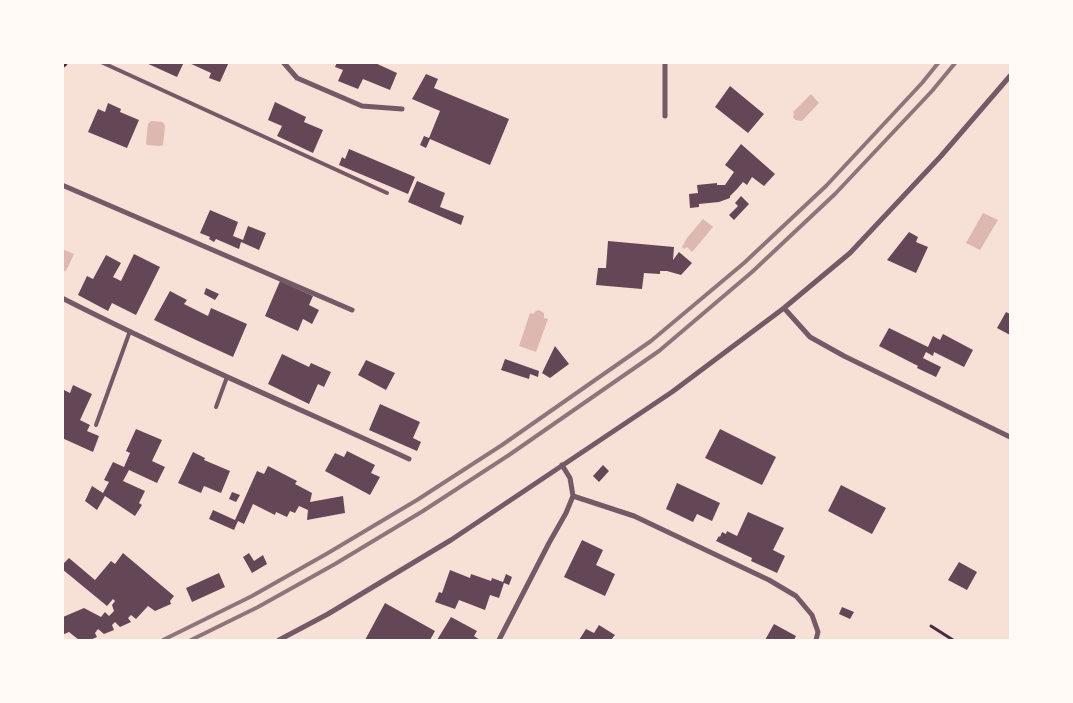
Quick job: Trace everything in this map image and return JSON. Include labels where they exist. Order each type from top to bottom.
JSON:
[{"type":"street","points":[[283,62],[297,78],[362,106],[402,108]]},
{"type":"street","points":[[665,62],[665,116]]},
{"type":"street","points":[[279,640],[328,614],[451,540],[672,392],[784,308],[850,253],[941,156],[1010,76]]},
{"type":"street","points":[[62,184],[352,310]]},
{"type":"street","points":[[62,298],[227,377],[409,459]]},
{"type":"street","points":[[784,308],[810,337],[844,356],[1010,438]]},
{"type":"street","points":[[499,640],[574,496],[570,478],[562,466]]},
{"type":"street","points":[[574,496],[634,516],[769,580],[796,596],[812,615],[818,632],[816,640]]},
{"type":"lane","points":[[101,62],[388,193]]},
{"type":"lane","points":[[96,425],[130,331]]},
{"type":"lane","points":[[216,408],[227,377]]},
{"type":"path","points":[[931,626],[953,640]]},
{"type":"shaded area","points":[[811,94],[819,103],[802,121],[795,120],[793,112]]},
{"type":"shaded area","points":[[151,121],[163,122],[165,126],[163,145],[161,146],[147,145],[146,143],[148,124]]},
{"type":"shaded area","points":[[983,213],[998,220],[980,250],[966,243]]},
{"type":"shaded area","points":[[703,219],[713,227],[692,252],[687,247],[684,249],[682,247],[687,238]]},
{"type":"shaded area","points":[[62,249],[74,254],[66,271],[63,270]]},
{"type":"shaded area","points":[[539,310],[544,313],[544,318],[548,319],[536,352],[519,346],[530,313],[533,314]]},
{"type":"building","points":[[144,62],[184,62],[177,77]]},
{"type":"building","points":[[187,62],[229,62],[220,82],[209,78],[211,73]]},
{"type":"building","points":[[337,62],[373,62],[397,73],[390,90],[363,79],[358,89],[338,81],[343,70],[335,67]]},
{"type":"building","points":[[426,74],[438,79],[434,88],[509,119],[490,165],[430,139],[426,148],[420,145],[424,136],[429,138],[440,111],[412,99]]},
{"type":"building","points":[[730,86],[764,114],[748,133],[715,107]]},
{"type":"building","points":[[275,102],[306,117],[304,122],[323,130],[313,153],[277,136],[282,126],[268,120]]},
{"type":"building","points":[[108,103],[121,109],[120,112],[139,120],[127,148],[88,132],[98,109],[105,112]]},
{"type":"building","points":[[741,144],[775,174],[764,186],[752,177],[747,185],[743,182],[730,198],[719,202],[699,204],[699,207],[690,208],[689,194],[698,193],[697,185],[717,183],[717,185],[725,185],[734,172],[725,165]]},
{"type":"building","points":[[349,149],[415,177],[408,194],[339,165],[342,157],[345,159]]},
{"type":"building","points":[[417,181],[445,193],[440,207],[464,216],[461,225],[408,202]]},
{"type":"building","points":[[741,196],[749,204],[734,220],[729,215],[738,206],[735,203]]},
{"type":"building","points":[[210,210],[238,222],[233,236],[243,240],[248,226],[266,233],[259,250],[241,242],[239,249],[216,239],[214,242],[209,239],[210,237],[200,233]]},
{"type":"building","points":[[909,232],[918,237],[916,242],[928,247],[916,273],[887,260]]},
{"type":"building","points":[[608,241],[674,247],[673,260],[679,252],[692,263],[681,275],[667,271],[660,271],[660,274],[644,273],[642,289],[596,285],[598,268],[606,268]]},
{"type":"building","points":[[134,254],[160,267],[136,315],[112,303],[108,311],[78,295],[87,276],[93,279],[106,255],[121,263],[113,277],[121,281]]},
{"type":"building","points":[[280,281],[313,296],[309,305],[319,310],[312,324],[303,319],[298,331],[265,316]]},
{"type":"building","points":[[206,288],[219,294],[215,300],[204,294]]},
{"type":"building","points":[[170,291],[187,300],[184,304],[208,316],[211,308],[247,324],[233,357],[154,320]]},
{"type":"building","points":[[1006,312],[1010,314],[1010,335],[997,328]]},
{"type":"building","points":[[889,328],[928,347],[933,336],[940,340],[943,334],[973,350],[964,367],[934,352],[933,356],[926,352],[923,358],[941,367],[936,377],[879,346]]},
{"type":"building","points":[[555,346],[569,364],[550,378],[542,373]]},
{"type":"building","points":[[282,354],[309,367],[311,363],[331,372],[324,387],[318,384],[309,404],[268,384]]},
{"type":"building","points":[[505,359],[539,371],[538,377],[530,374],[529,379],[501,370]]},
{"type":"building","points":[[366,360],[395,373],[386,390],[358,375]]},
{"type":"building","points":[[73,385],[92,394],[80,420],[90,425],[87,431],[99,436],[93,452],[62,438],[62,389],[70,393]]},
{"type":"building","points":[[380,404],[420,422],[413,438],[421,442],[417,451],[369,430]]},
{"type":"building","points":[[136,429],[162,440],[152,461],[165,467],[157,483],[129,470],[123,481],[145,491],[139,503],[142,505],[135,516],[105,496],[97,510],[85,501],[92,486],[103,493],[109,482],[104,480],[113,462],[124,467],[130,453],[126,451]]},
{"type":"building","points":[[720,429],[776,457],[762,485],[705,458]]},
{"type":"building","points":[[347,451],[375,465],[371,473],[380,477],[370,495],[325,471],[335,453],[344,457]]},
{"type":"building","points":[[193,452],[205,458],[204,460],[230,471],[221,493],[204,486],[201,493],[178,483]]},
{"type":"building","points":[[603,465],[609,471],[599,482],[593,476]]},
{"type":"building","points":[[268,466],[297,481],[295,484],[312,493],[310,502],[343,496],[345,513],[307,520],[308,510],[299,506],[295,513],[290,511],[287,517],[276,512],[275,515],[253,504],[244,524],[238,521],[234,530],[209,519],[213,510],[235,520],[257,471],[264,474]]},
{"type":"building","points":[[677,483],[720,503],[712,521],[697,514],[693,522],[666,509]]},
{"type":"building","points":[[841,485],[886,508],[872,534],[828,511]]},
{"type":"building","points":[[232,492],[240,495],[236,502],[229,499]]},
{"type":"building","points":[[748,512],[784,528],[773,550],[785,556],[777,573],[751,561],[752,558],[716,541],[722,532],[726,534],[727,531],[737,536]]},
{"type":"building","points":[[582,540],[603,550],[596,565],[615,574],[605,596],[564,577]]},
{"type":"building","points":[[123,553],[174,596],[170,601],[171,604],[155,611],[148,606],[136,619],[131,615],[128,618],[131,622],[120,627],[115,622],[112,625],[114,630],[104,634],[98,629],[95,633],[97,637],[90,640],[79,640],[69,632],[62,635],[63,617],[84,608],[101,617],[105,612],[109,616],[114,611],[112,605],[115,601],[113,599],[107,606],[62,569],[62,565],[69,558],[95,580],[111,561],[115,564]]},
{"type":"building","points":[[249,553],[254,561],[263,555],[267,564],[252,573],[243,557]]},
{"type":"building","points":[[959,562],[977,572],[967,590],[948,580]]},
{"type":"building","points":[[450,570],[470,578],[471,574],[491,581],[492,578],[503,582],[506,574],[512,577],[509,585],[504,583],[499,598],[490,595],[485,610],[459,600],[455,609],[435,602],[439,592],[442,593]]},
{"type":"building","points":[[219,573],[225,587],[192,602],[186,588]]},
{"type":"building","points":[[385,603],[435,631],[430,640],[365,640]]},
{"type":"building","points":[[842,607],[854,612],[850,619],[839,614]]},
{"type":"building","points":[[451,617],[477,631],[474,636],[480,640],[437,640]]},
{"type":"building","points":[[774,624],[796,636],[794,640],[765,640]]},
{"type":"building","points":[[599,625],[615,635],[611,640],[579,640],[586,629],[594,633]]},
{"type":"railway","points":[[163,640],[252,596],[417,500],[502,445],[651,341],[744,263],[826,186],[922,83],[939,62]]},
{"type":"railway","points":[[191,640],[258,607],[335,564],[423,511],[509,455],[659,351],[752,272],[835,194],[932,91],[956,62]]}]
